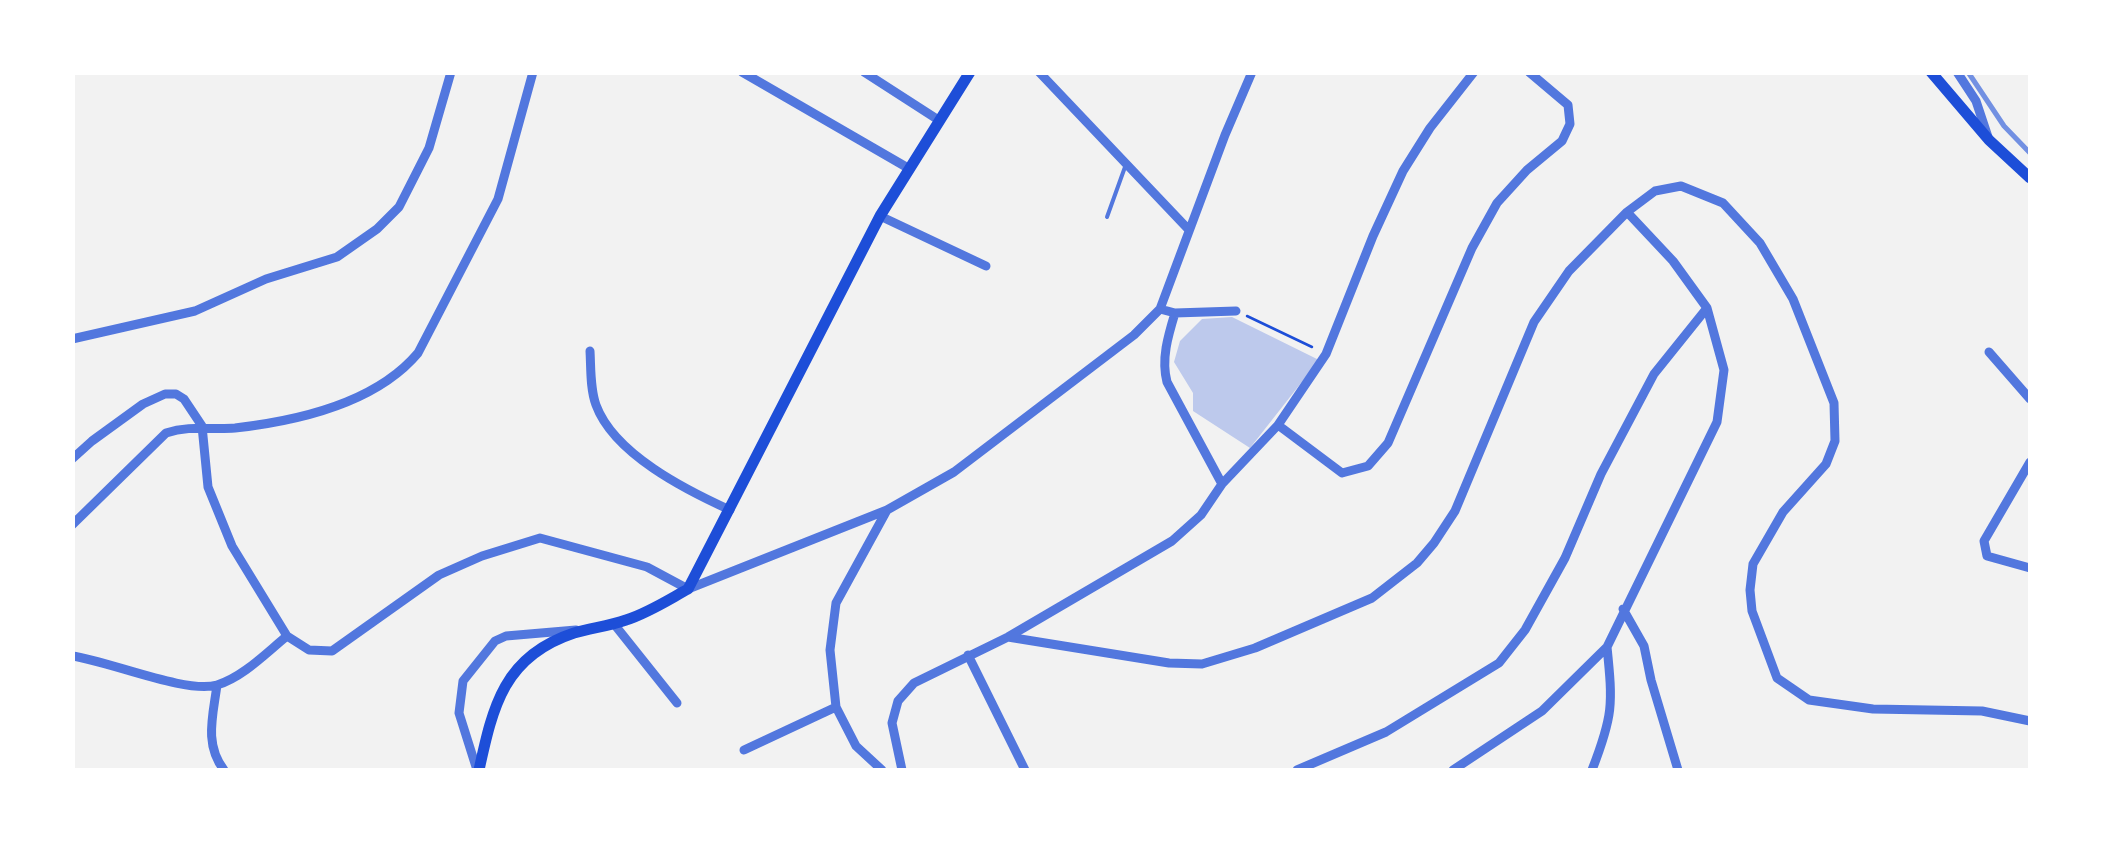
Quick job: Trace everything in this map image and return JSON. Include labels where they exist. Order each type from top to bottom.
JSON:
[{"type":"main road","points":[[478,770],[503,688],[533,652],[614,624],[688,590],[880,216],[970,72]]},
{"type":"main road","points":[[1930,72],[1988,140],[2030,178]]},
{"type":"street","points":[[72,340],[195,311],[266,279],[338,257],[378,229],[399,208],[429,148],[451,72]]},
{"type":"street","points":[[72,526],[157,440],[185,427],[231,428],[288,419],[340,404],[402,372],[418,354],[498,199],[532,72]]},
{"type":"street","points":[[742,72],[908,168]]},
{"type":"street","points":[[864,72],[940,121]]},
{"type":"street","points":[[1039,72],[1189,230]]},
{"type":"street","points":[[72,460],[143,404],[166,394],[184,399],[202,426],[208,487],[232,546],[286,636],[309,650],[332,651],[439,575],[482,556],[540,538],[646,568],[688,590],[888,510],[954,472],[1134,335],[1160,309],[1252,72]]},
{"type":"street","points":[[902,770],[892,723],[898,701],[914,683],[1008,637],[1172,540],[1201,516],[1222,484],[1278,425],[1326,354],[1372,236],[1403,171],[1430,128],[1474,72]]},
{"type":"street","points":[[1278,425],[1337,470],[1350,473],[1368,466],[1388,443],[1472,248],[1498,203],[1527,170],[1562,140],[1570,124],[1568,105],[1529,72]]},
{"type":"street","points":[[1957,72],[1976,101],[1988,140]]},
{"type":"street","points":[[1008,637],[1168,663],[1202,664],[1256,648],[1372,598],[1417,563],[1455,511],[1534,322],[1569,270],[1654,191],[1680,186],[1723,203],[1760,243],[1799,312],[1834,404],[1834,441],[1826,464],[1783,512],[1753,564],[1752,611],[1777,678],[1808,700],[1873,709],[1982,711],[2030,722]]},
{"type":"street","points":[[1453,770],[1542,711],[1607,647],[1717,422],[1724,370],[1708,308],[1673,261],[1627,212]]},
{"type":"street","points":[[880,216],[986,266]]},
{"type":"street","points":[[1298,770],[1386,732],[1498,663],[1511,650],[1565,558],[1601,474],[1654,374],[1708,308]]},
{"type":"street","points":[[1160,309],[1175,313],[1236,311]]},
{"type":"street","points":[[1175,313],[1164,371],[1174,399],[1222,484]]},
{"type":"street","points":[[590,350],[593,395],[598,411],[616,436],[689,492],[730,510]]},
{"type":"street","points":[[1988,352],[2030,399]]},
{"type":"street","points":[[2030,462],[1984,541],[1987,556],[2030,568]]},
{"type":"street","points":[[882,770],[856,746],[836,707],[830,650],[836,603],[888,510]]},
{"type":"street","points":[[1623,609],[1644,646],[1678,770]]},
{"type":"street","points":[[614,624],[678,703]]},
{"type":"street","points":[[478,770],[459,713],[462,681],[495,641],[506,636],[588,630]]},
{"type":"street","points":[[72,656],[197,688],[218,685],[241,673],[286,636]]},
{"type":"street","points":[[1592,770],[1613,703],[1607,647]]},
{"type":"street","points":[[968,655],[1026,770]]},
{"type":"street","points":[[218,685],[210,733],[212,750],[224,770]]},
{"type":"street","points":[[744,750],[836,707]]},
{"type":"lane","points":[[1106,218],[1126,163]]},
{"type":"path","points":[[1236,311],[1326,354]]},
{"type":"building","points":[[1232,317],[1319,360],[1250,448],[1193,411],[1193,393],[1174,362],[1180,341],[1202,319]]},
{"type":"railway","points":[[1968,72],[2004,126],[2030,153]]}]
